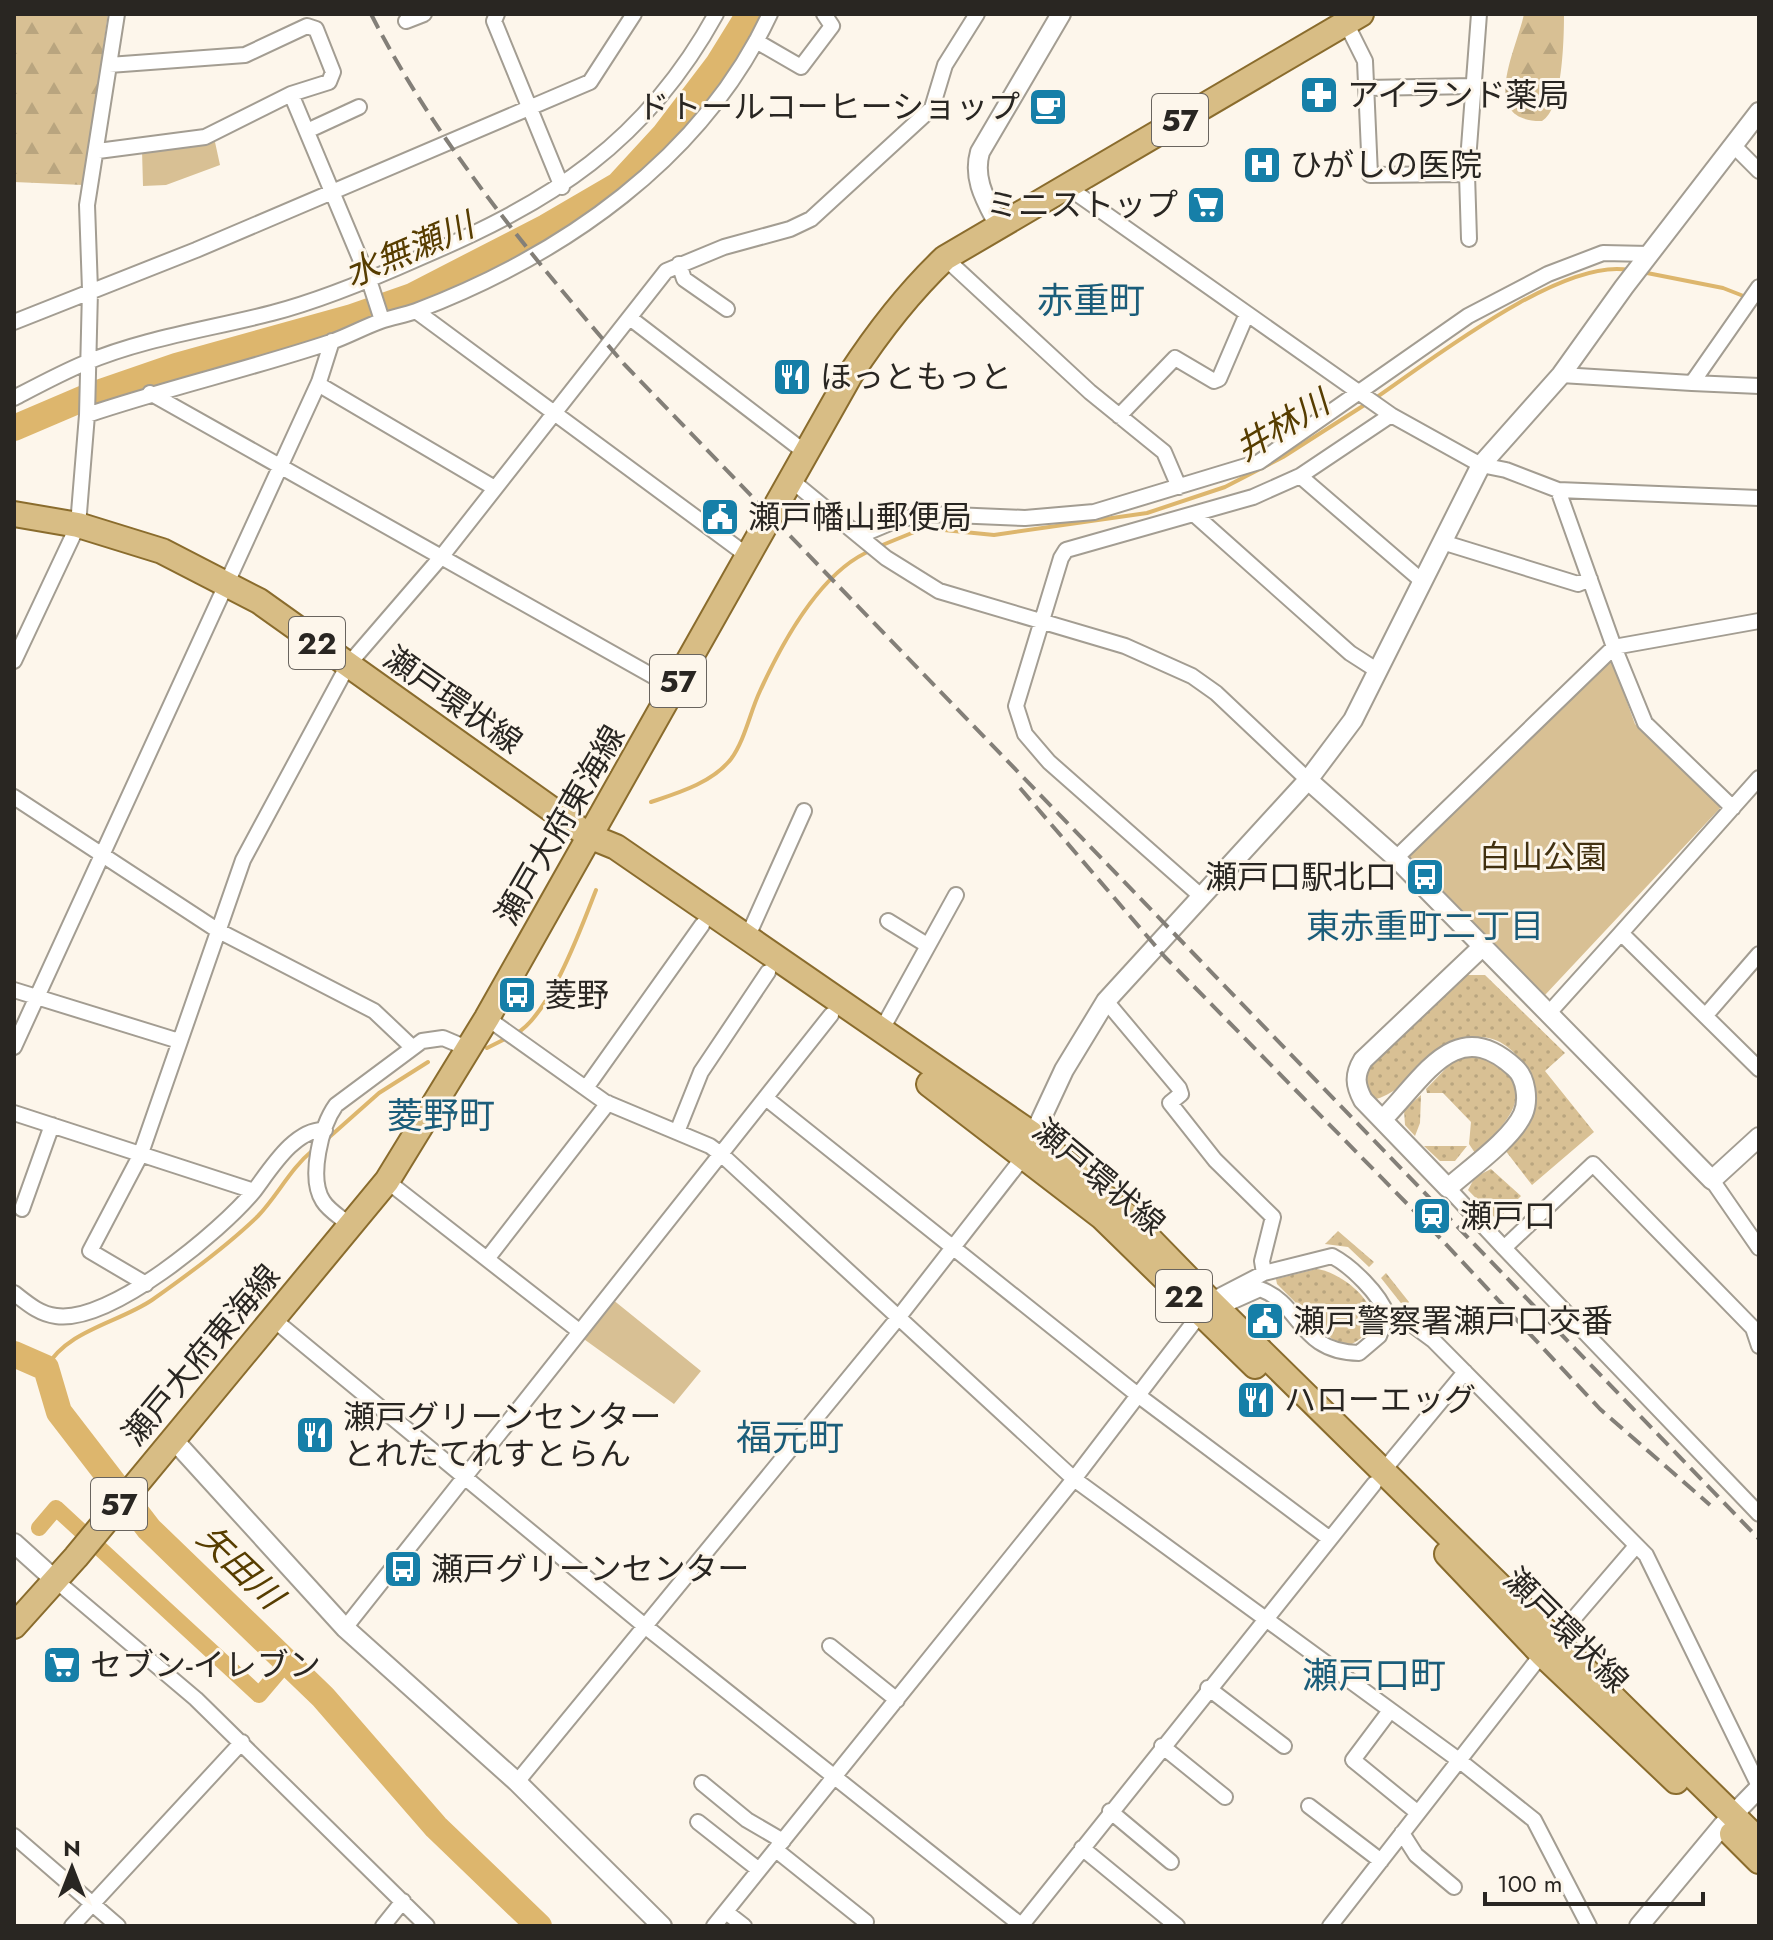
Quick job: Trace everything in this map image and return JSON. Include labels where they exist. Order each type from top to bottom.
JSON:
[{"type":"main road","name":"瀬戸大府東海線","points":[[14,1626],[76,1557],[387,1181],[469,1049],[492,1021],[589,836],[806,453],[882,326],[945,258],[1354,18]]},
{"type":"main road","name":"瀬戸環状線","points":[[14,514],[78,525],[162,551],[259,601],[589,836],[616,847],[881,1031],[1028,1145],[1102,1217],[1211,1308],[1727,1820],[1759,1861]]},
{"type":"main road","name":"瀬戸環状線","points":[[589,836],[603,856],[831,1015],[1028,1145]]},
{"type":"main road","name":"瀬戸環状線","points":[[1727,1820],[1759,1841]]},
{"type":"street","points":[[14,661],[17,644],[78,525],[87,415],[90,290],[87,205],[98,151],[117,14]]},
{"type":"street","points":[[406,21],[424,14]]},
{"type":"street","points":[[497,14],[494,21],[532,107],[562,187]]},
{"type":"street","points":[[14,322],[196,250],[332,189],[590,82],[634,14]]},
{"type":"street","points":[[14,398],[87,363],[206,326],[273,313],[369,280],[494,226],[562,187],[639,122],[689,60],[716,14]]},
{"type":"street","points":[[87,415],[150,393],[332,341],[382,320],[416,311],[560,238],[635,189],[698,127],[736,75],[770,14]]},
{"type":"street","points":[[756,41],[801,67],[832,26],[832,21],[824,14]]},
{"type":"street","points":[[146,1284],[90,1251],[140,1156],[243,860],[348,665],[442,556],[493,487],[666,271],[811,219],[932,108],[945,65],[977,14]]},
{"type":"street","points":[[999,226],[979,186],[977,164],[980,152],[1061,14]]},
{"type":"street","points":[[1469,239],[1467,174],[1479,14]]},
{"type":"street","points":[[1354,18],[1365,61],[1370,175],[1467,174]]},
{"type":"street","points":[[98,151],[205,137],[291,94],[329,82],[333,72],[316,29],[307,26],[245,55],[109,65]]},
{"type":"street","points":[[1366,88],[1473,86]]},
{"type":"street","points":[[291,94],[369,280],[382,320]]},
{"type":"street","points":[[307,131],[359,107]]},
{"type":"street","points":[[517,1782],[953,1248],[1028,1145],[1064,1070],[1106,1001],[1308,780],[1353,720],[1481,465],[1561,375],[1624,287],[1759,112]]},
{"type":"street","points":[[1733,145],[1759,171]]},
{"type":"street","points":[[1066,186],[1359,394],[1481,465],[1506,470],[1558,490],[1759,498]]},
{"type":"street","points":[[859,536],[897,520],[929,514],[1066,517],[1259,462],[1468,316],[1548,274],[1603,253],[1647,257]]},
{"type":"street","points":[[945,258],[1119,416],[1164,452],[1179,487]]},
{"type":"street","points":[[679,264],[684,279],[727,309]]},
{"type":"street","points":[[1692,383],[1757,289]]},
{"type":"street","points":[[416,311],[748,556]]},
{"type":"street","points":[[1119,416],[1175,358],[1214,381],[1219,379],[1246,316]]},
{"type":"street","points":[[630,318],[806,453]]},
{"type":"street","points":[[14,1047],[318,384],[332,341]]},
{"type":"street","points":[[1561,375],[1759,386]]},
{"type":"street","points":[[318,384],[493,487]]},
{"type":"street","points":[[150,393],[674,688]]},
{"type":"street","points":[[1202,897],[1049,762],[1025,734],[1016,706],[1066,550],[1253,497],[1300,476],[1391,415]]},
{"type":"street","points":[[1300,476],[1422,581]]},
{"type":"street","points":[[791,480],[886,558],[939,591],[1043,625],[1125,646],[1192,676],[1216,693],[1396,858],[1712,1180],[1759,1248]]},
{"type":"street","points":[[1558,490],[1614,647],[1645,723],[1733,808]]},
{"type":"street","points":[[1195,515],[1350,653],[1378,671]]},
{"type":"street","points":[[1442,542],[1578,584],[1590,579]]},
{"type":"street","points":[[1396,858],[1614,647],[1759,621]]},
{"type":"street","points":[[1548,1014],[1759,778]]},
{"type":"street","points":[[14,797],[217,930],[374,1011],[412,1047]]},
{"type":"street","points":[[747,938],[804,811]]},
{"type":"street","points":[[881,1031],[956,895]]},
{"type":"street","points":[[888,921],[927,945]]},
{"type":"street","points":[[586,1088],[702,925]]},
{"type":"street","points":[[1621,933],[1759,1069]]},
{"type":"street","points":[[1481,948],[1363,1060],[1356,1071],[1356,1088],[1363,1100],[1384,1118],[1759,1514]]},
{"type":"street","points":[[1706,1015],[1759,954]]},
{"type":"street","points":[[677,1132],[701,1072],[768,972]]},
{"type":"street","points":[[14,990],[179,1041]]},
{"type":"street","points":[[1106,1001],[1179,1088],[1181,1094],[1170,1103],[1215,1160],[1273,1217],[1262,1261],[1264,1273]]},
{"type":"street","points":[[345,1628],[461,1477],[767,1099],[831,1015]]},
{"type":"street","points":[[492,1021],[608,1103],[722,1155],[1074,1479],[1460,1761],[1534,1820],[1589,1926]]},
{"type":"street","points":[[351,1226],[323,1202],[317,1188],[325,1130],[336,1105],[422,1041],[443,1038],[469,1049]]},
{"type":"street","points":[[1384,1118],[1448,1052],[1470,1045],[1486,1046],[1521,1074],[1526,1093],[1524,1111],[1516,1125],[1448,1188]]},
{"type":"street","points":[[767,1099],[1139,1396],[1330,1539]]},
{"type":"street","points":[[487,1259],[608,1103]]},
{"type":"street","points":[[14,1113],[254,1191]]},
{"type":"street","points":[[22,1209],[52,1125]]},
{"type":"street","points":[[14,1293],[36,1309],[54,1316],[73,1317],[146,1284],[234,1214],[295,1142],[315,1129],[325,1130]]},
{"type":"street","points":[[1712,1180],[1759,1137]]},
{"type":"street","points":[[1504,1248],[1593,1164],[1753,1328],[1759,1346]]},
{"type":"street","points":[[387,1181],[579,1331]]},
{"type":"street","points":[[714,1926],[1211,1308],[1264,1273],[1318,1256],[1332,1256],[1343,1262],[1380,1302],[1387,1315],[1410,1323],[1465,1372],[1646,1555],[1759,1787],[1727,1820],[1639,1926]]},
{"type":"street","points":[[1211,1308],[1252,1290],[1268,1292],[1320,1344],[1340,1353],[1359,1353],[1379,1336],[1387,1315]]},
{"type":"street","points":[[273,1319],[461,1477],[1021,1926],[1208,1688],[1465,1372]]},
{"type":"street","points":[[167,1445],[345,1628],[517,1782],[662,1926]]},
{"type":"street","points":[[14,1543],[242,1742],[427,1926]]},
{"type":"street","points":[[1331,1925],[1549,1646],[1636,1546]]},
{"type":"street","points":[[830,1646],[897,1700]]},
{"type":"street","points":[[1208,1688],[1284,1746]]},
{"type":"street","points":[[1389,1712],[1353,1760],[1418,1813]]},
{"type":"street","points":[[72,1926],[242,1742]]},
{"type":"street","points":[[1162,1746],[1225,1797]]},
{"type":"street","points":[[702,1783],[779,1845],[866,1922]]},
{"type":"street","points":[[1309,1806],[1381,1861]]},
{"type":"street","points":[[1110,1811],[1171,1862]]},
{"type":"street","points":[[698,1822],[759,1870]]},
{"type":"street","points":[[1402,1833],[1416,1855],[1454,1887]]},
{"type":"street","points":[[14,1836],[118,1926]]},
{"type":"street","points":[[1082,1848],[1177,1926]]},
{"type":"street","points":[[383,1926],[403,1901]]},
{"type":"street","points":[[726,1912],[744,1926]]},
{"type":"green space","points":[[14,14],[108,14],[83,185],[14,182]]},
{"type":"green space","points":[[1524,14],[1564,14],[1558,88],[1549,114],[1542,121],[1522,118],[1511,110],[1506,97],[1509,64]]},
{"type":"green space","points":[[215,142],[220,165],[166,185],[143,186],[142,150]]},
{"type":"green space","name":"白山公園","points":[[1611,658],[1635,724],[1724,804],[1545,995],[1408,856]]},
{"type":"green space","points":[[1465,975],[1485,975],[1565,1053],[1545,1071],[1594,1132],[1532,1185],[1505,1150],[1528,1127],[1534,1109],[1534,1095],[1524,1066],[1504,1044],[1491,1038],[1461,1040],[1447,1047],[1387,1095],[1373,1100],[1359,1076]]},
{"type":"green space","points":[[1482,1053],[1500,1065],[1511,1077],[1516,1089],[1510,1114],[1475,1153],[1469,1144],[1471,1122],[1443,1093],[1427,1093],[1426,1089],[1457,1057]]},
{"type":"green space","points":[[1421,1095],[1420,1123],[1415,1136],[1405,1125],[1404,1110]]},
{"type":"green space","points":[[1424,1146],[1467,1146],[1455,1161],[1440,1161]]},
{"type":"green space","points":[[1491,1169],[1521,1196],[1497,1220],[1468,1190],[1475,1177]]},
{"type":"green space","points":[[1338,1231],[1374,1262],[1369,1267],[1348,1247],[1325,1244]]},
{"type":"green space","points":[[1316,1269],[1348,1283],[1367,1302],[1372,1313],[1372,1323],[1367,1333],[1346,1348],[1338,1345],[1277,1284],[1276,1279]]},
{"type":"green space","points":[[1386,1273],[1409,1302],[1404,1307],[1381,1278]]},
{"type":"green space","points":[[612,1299],[701,1371],[674,1404],[581,1337]]},
{"type":"waterway","name":"水無瀬川","points":[[14,428],[89,396],[176,366],[352,317],[412,296],[546,227],[618,185],[664,135],[718,64],[749,14]]},
{"type":"waterway","name":"井林川","points":[[1374,399],[1497,315],[1534,295],[1569,279],[1601,270],[1629,270]]},
{"type":"waterway","name":"井林川","points":[[1642,272],[1723,288],[1746,297]]},
{"type":"waterway","name":"井林川","points":[[880,546],[924,528],[994,535],[1147,513],[1225,487],[1283,457],[1366,404]]},
{"type":"waterway","points":[[651,802],[704,781],[731,759],[769,672],[805,610],[836,574],[872,550]]},
{"type":"waterway","points":[[517,1033],[529,1023],[553,989],[596,890]]},
{"type":"waterway","points":[[487,1048],[509,1037]]},
{"type":"waterway","points":[[326,1140],[379,1093],[428,1062]]},
{"type":"waterway","points":[[46,1368],[55,1355],[80,1336],[152,1300],[220,1249],[258,1216],[313,1150]]},
{"type":"waterway","name":"矢田川","points":[[14,1354],[46,1368],[59,1412],[149,1529],[323,1697],[436,1827],[539,1926]]},
{"type":"waterway","points":[[39,1528],[56,1508],[259,1695],[287,1662]]},
{"type":"railway","points":[[371,14],[455,152],[520,239],[624,364],[1759,1539]]},
{"type":"railway","points":[[1020,788],[1165,957],[1427,1224],[1600,1409],[1710,1505]]},
{"type":"place","name":"アイランド薬局","points":[[1319,95]]},
{"type":"place","name":"ドトールコーヒーショップ","points":[[1048,107]]},
{"type":"place","name":"ひがしの医院","points":[[1262,165]]},
{"type":"place","name":"ミニストップ","points":[[1206,205]]},
{"type":"place","name":"ほっともっと","points":[[792,377]]},
{"type":"place","name":"瀬戸幡山郵便局","points":[[720,517]]},
{"type":"place","name":"瀬戸口駅北口","points":[[1425,877]]},
{"type":"place","name":"菱野","points":[[517,995]]},
{"type":"place","name":"瀬戸口","points":[[1432,1216]]},
{"type":"place","name":"瀬戸警察署瀬戸口交番","points":[[1265,1321]]},
{"type":"place","name":"ハローエッグ","points":[[1256,1400]]},
{"type":"place","name":"瀬戸グリーンセンター とれたてれすとらん","points":[[315,1435]]},
{"type":"place","name":"瀬戸グリーンセンター","points":[[403,1569]]},
{"type":"place","name":"セブン-イレブン","points":[[62,1665]]},
{"type":"district","name":"赤重町","points":[[1091,300]]},
{"type":"district","name":"東赤重町二丁目","points":[[1425,926]]},
{"type":"district","name":"菱野町","points":[[441,1115]]},
{"type":"district","name":"福元町","points":[[790,1437]]},
{"type":"district","name":"瀬戸口町","points":[[1374,1675]]}]
